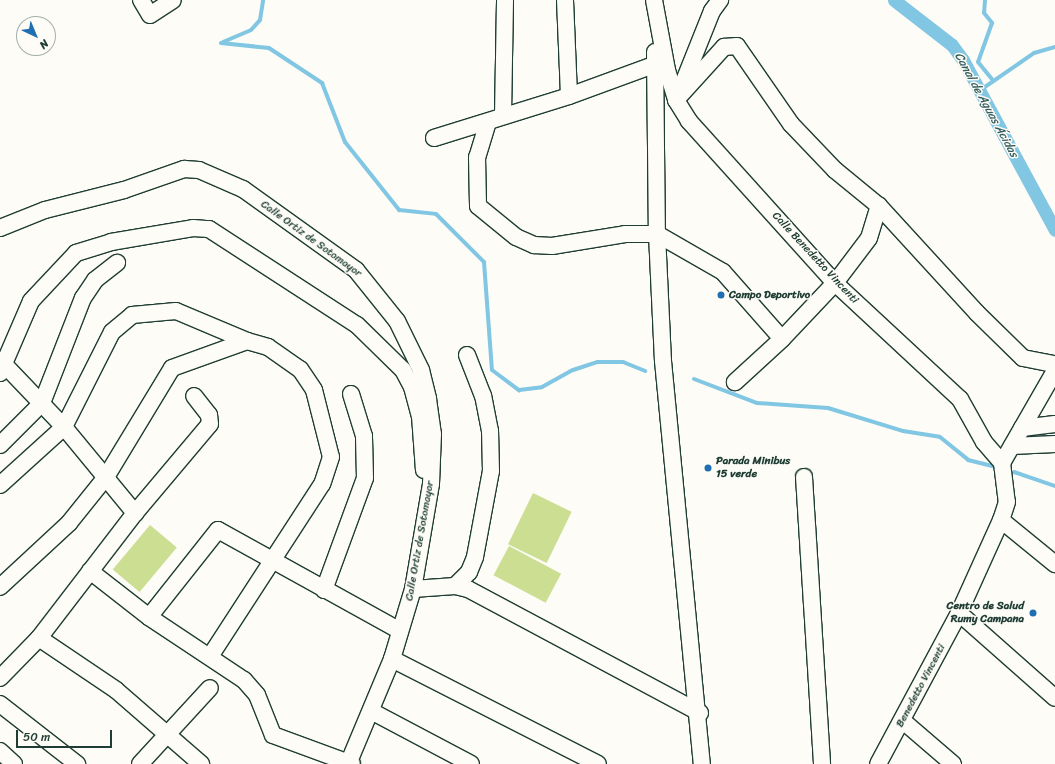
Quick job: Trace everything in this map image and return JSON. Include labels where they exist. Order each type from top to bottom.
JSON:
[{"type":"street","points":[[141,0],[150,15],[173,0]]},
{"type":"street","points":[[503,116],[505,0]]},
{"type":"street","points":[[565,0],[569,96]]},
{"type":"street","name":"Calle Benedetto Vincenti","points":[[654,0],[663,48],[676,100],[689,121],[836,283],[960,399],[984,442],[1002,463]]},
{"type":"street","points":[[676,100],[712,11],[720,0]]},
{"type":"street","points":[[676,100],[724,47],[737,46],[791,124],[835,170],[879,206],[906,239],[1023,358],[1055,364]]},
{"type":"street","points":[[663,48],[655,51],[657,234],[663,361],[700,712],[702,764]]},
{"type":"street","points":[[434,138],[569,96],[656,64]]},
{"type":"street","points":[[488,122],[477,158],[478,206],[516,236],[534,245],[552,246],[624,234],[657,234],[723,272],[782,339]]},
{"type":"street","name":"Calle Ortiz de Sotomayor","points":[[0,228],[44,210],[124,190],[184,169],[199,170],[243,189],[356,270],[398,321],[421,370],[428,399],[433,434],[431,484],[413,589],[392,658],[350,763]]},
{"type":"street","points":[[735,382],[782,339],[836,283],[869,238],[879,206]]},
{"type":"street","points":[[135,513],[64,427],[42,403],[2,366],[31,301],[76,253],[111,242],[193,228],[209,229],[357,325],[403,370],[418,409],[421,458],[431,484]]},
{"type":"street","points":[[0,445],[42,403],[83,298],[95,280],[117,263]]},
{"type":"street","points":[[0,485],[64,427],[112,332],[132,315],[176,311],[247,341],[268,347],[300,369],[322,410],[331,457],[322,484],[211,655]]},
{"type":"street","points":[[0,587],[69,523],[106,477],[172,368],[247,341]]},
{"type":"street","points":[[455,586],[469,572],[475,557],[491,471],[490,431],[483,396],[467,355]]},
{"type":"street","points":[[1055,371],[1002,463],[1007,502],[1001,520],[1055,564]]},
{"type":"street","points":[[324,590],[365,478],[364,436],[351,394]]},
{"type":"street","points":[[0,678],[39,638],[135,513],[210,424],[209,415],[194,396]]},
{"type":"street","points":[[1022,428],[1055,424]]},
{"type":"street","points":[[1012,446],[1055,444]]},
{"type":"street","points":[[804,477],[822,764]]},
{"type":"street","name":"Benedetto Vincenti","points":[[876,762],[903,721],[959,613],[1001,520]]},
{"type":"street","points":[[149,616],[218,530],[271,562],[400,631]]},
{"type":"street","points":[[90,571],[149,616],[211,655],[257,695],[273,735],[350,763]]},
{"type":"street","points":[[413,589],[455,586],[468,589],[700,712]]},
{"type":"street","points":[[959,613],[1055,698]]},
{"type":"street","points":[[39,638],[116,690],[201,764]]},
{"type":"street","points":[[392,658],[598,764]]},
{"type":"street","points":[[140,764],[210,688]]},
{"type":"street","points":[[0,704],[77,764]]},
{"type":"street","points":[[371,711],[471,764]]},
{"type":"street","points":[[903,721],[953,764]]},
{"type":"street","points":[[0,751],[14,764]]},
{"type":"green space","points":[[533,493],[572,512],[547,563],[508,544]]},
{"type":"green space","points":[[150,525],[177,547],[140,592],[113,569]]},
{"type":"green space","points":[[509,546],[561,574],[546,603],[494,575]]},
{"type":"waterway","points":[[223,42],[251,30],[260,20],[263,0]]},
{"type":"waterway","name":"Canal de Aguas Ácidas","points":[[894,0],[952,45],[963,60],[1055,230]]},
{"type":"waterway","points":[[985,0],[984,13],[992,23],[978,62],[992,79]]},
{"type":"waterway","points":[[221,43],[269,48],[322,83],[345,142],[399,210],[436,214],[484,262],[492,370],[519,390],[542,387],[573,370],[598,362],[623,362],[645,371]]},
{"type":"waterway","points":[[979,91],[1034,53],[1055,47]]},
{"type":"waterway","points":[[694,379],[757,403],[828,408],[903,431],[940,437],[968,460],[992,466]]},
{"type":"waterway","points":[[1014,472],[1055,486]]},
{"type":"place","name":"Campo Deportivo","points":[[721,295]]},
{"type":"place","name":"Parada Minibus 15 verde","points":[[708,468]]},
{"type":"place","name":"Centro de Salud Rumy Campana","points":[[1033,613]]}]
